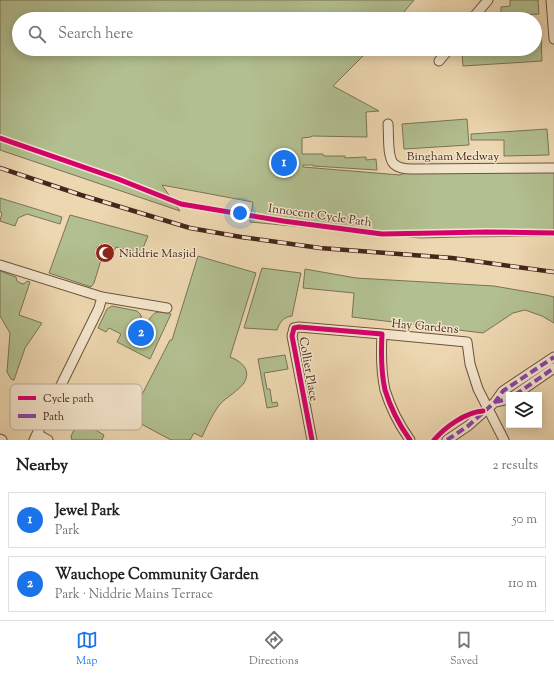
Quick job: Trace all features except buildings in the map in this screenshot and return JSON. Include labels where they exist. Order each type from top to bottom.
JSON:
[{"type":"street","points":[[478,12],[488,0]]},
{"type":"street","points":[[551,0],[554,39]]},
{"type":"street","points":[[439,61],[443,56]]},
{"type":"street","name":"Bingham Medway","points":[[388,124],[390,158],[393,164],[403,168],[554,168]]},
{"type":"street","points":[[0,265],[102,297],[167,308]]},
{"type":"street","points":[[61,384],[99,308],[102,297]]},
{"type":"street","name":"Collier Place","points":[[312,440],[293,347],[292,331],[294,328],[304,327],[344,331]]},
{"type":"street","name":"Hay Gardens","points":[[344,331],[468,342],[470,364],[478,389],[492,405],[504,440]]},
{"type":"street","name":"Hay Gardens","points":[[382,334],[381,357],[386,390],[401,427],[410,440]]},
{"type":"street","points":[[447,440],[468,426],[492,405],[503,390],[554,357]]},
{"type":"street","points":[[519,392],[554,368]]},
{"type":"street","points":[[492,405],[506,400]]},
{"type":"street","points":[[35,437],[48,440]]},
{"type":"green space","points":[[0,0],[414,0],[404,12],[12,12],[12,56],[363,56],[333,86],[379,111],[366,112],[367,137],[312,136],[302,138],[302,154],[345,156],[345,158],[366,157],[366,160],[376,159],[377,170],[313,165],[303,165],[303,167],[400,175],[405,173],[554,172],[554,236],[421,238],[250,222],[253,202],[162,185],[180,211],[0,150]]},
{"type":"green space","points":[[510,0],[538,0],[539,12],[501,12],[501,7],[510,6]]},
{"type":"green space","points":[[462,56],[542,56],[542,61],[463,66]]},
{"type":"green space","points":[[467,119],[469,145],[404,149],[402,124]]},
{"type":"green space","points":[[547,129],[549,155],[504,156],[504,140],[471,140],[471,134]]},
{"type":"green space","points":[[0,198],[62,217],[60,224],[27,214],[18,218],[15,226],[0,221],[2,213],[0,212]]},
{"type":"green space","points":[[70,215],[148,236],[141,253],[116,247],[114,251],[97,247],[95,255],[102,257],[94,283],[91,287],[49,273]]},
{"type":"green space","points":[[198,256],[256,273],[230,357],[238,361],[244,367],[247,374],[246,378],[242,386],[220,404],[212,416],[202,437],[194,433],[190,440],[171,440],[142,424],[142,395],[170,340],[172,340]]},
{"type":"green space","points":[[262,268],[301,273],[292,316],[286,317],[282,320],[277,330],[244,328]]},
{"type":"green space","points":[[305,269],[356,278],[494,286],[546,295],[554,297],[554,323],[542,316],[525,310],[513,313],[483,333],[352,317],[354,293],[303,288]]},
{"type":"green space","points":[[0,271],[16,277],[17,281],[20,283],[24,284],[27,281],[30,282],[19,315],[42,323],[25,348],[14,380],[11,379],[7,372],[10,333],[0,316]]},
{"type":"green space","points":[[112,306],[137,311],[141,315],[141,321],[148,322],[154,313],[163,312],[171,314],[150,359],[117,342],[121,334],[109,328],[106,332],[98,328],[107,309]]},
{"type":"green space","points":[[285,355],[288,369],[264,373],[267,389],[270,389],[272,403],[277,402],[278,406],[267,408],[258,359]]},
{"type":"green space","points":[[74,430],[96,430],[104,435],[102,440],[72,440],[71,436]]},
{"type":"railway","points":[[0,168],[81,195],[190,228],[320,248],[452,258],[554,272]]},
{"type":"marked path","points":[[447,440],[468,426],[495,402],[503,391],[554,357]]},
{"type":"marked path","points":[[519,392],[554,368]]},
{"type":"marked path","points":[[495,402],[506,400]]},
{"type":"cycle path","name":"Innocent Cycle Path","points":[[0,138],[118,179],[181,204],[283,221],[382,234],[487,232],[554,233]]},
{"type":"cycle path","points":[[312,440],[292,336],[294,328],[299,327],[382,334],[381,348],[385,390],[396,416],[410,440]]},
{"type":"cycle path","points":[[434,440],[456,421],[470,414],[483,411]]},
{"type":"place","name":"Jewel Park","points":[[284,163]]},
{"type":"place","name":"Niddrie Masjid","points":[[105,253]]},
{"type":"place","name":"Wauchope Community Garden","points":[[141,333]]}]
